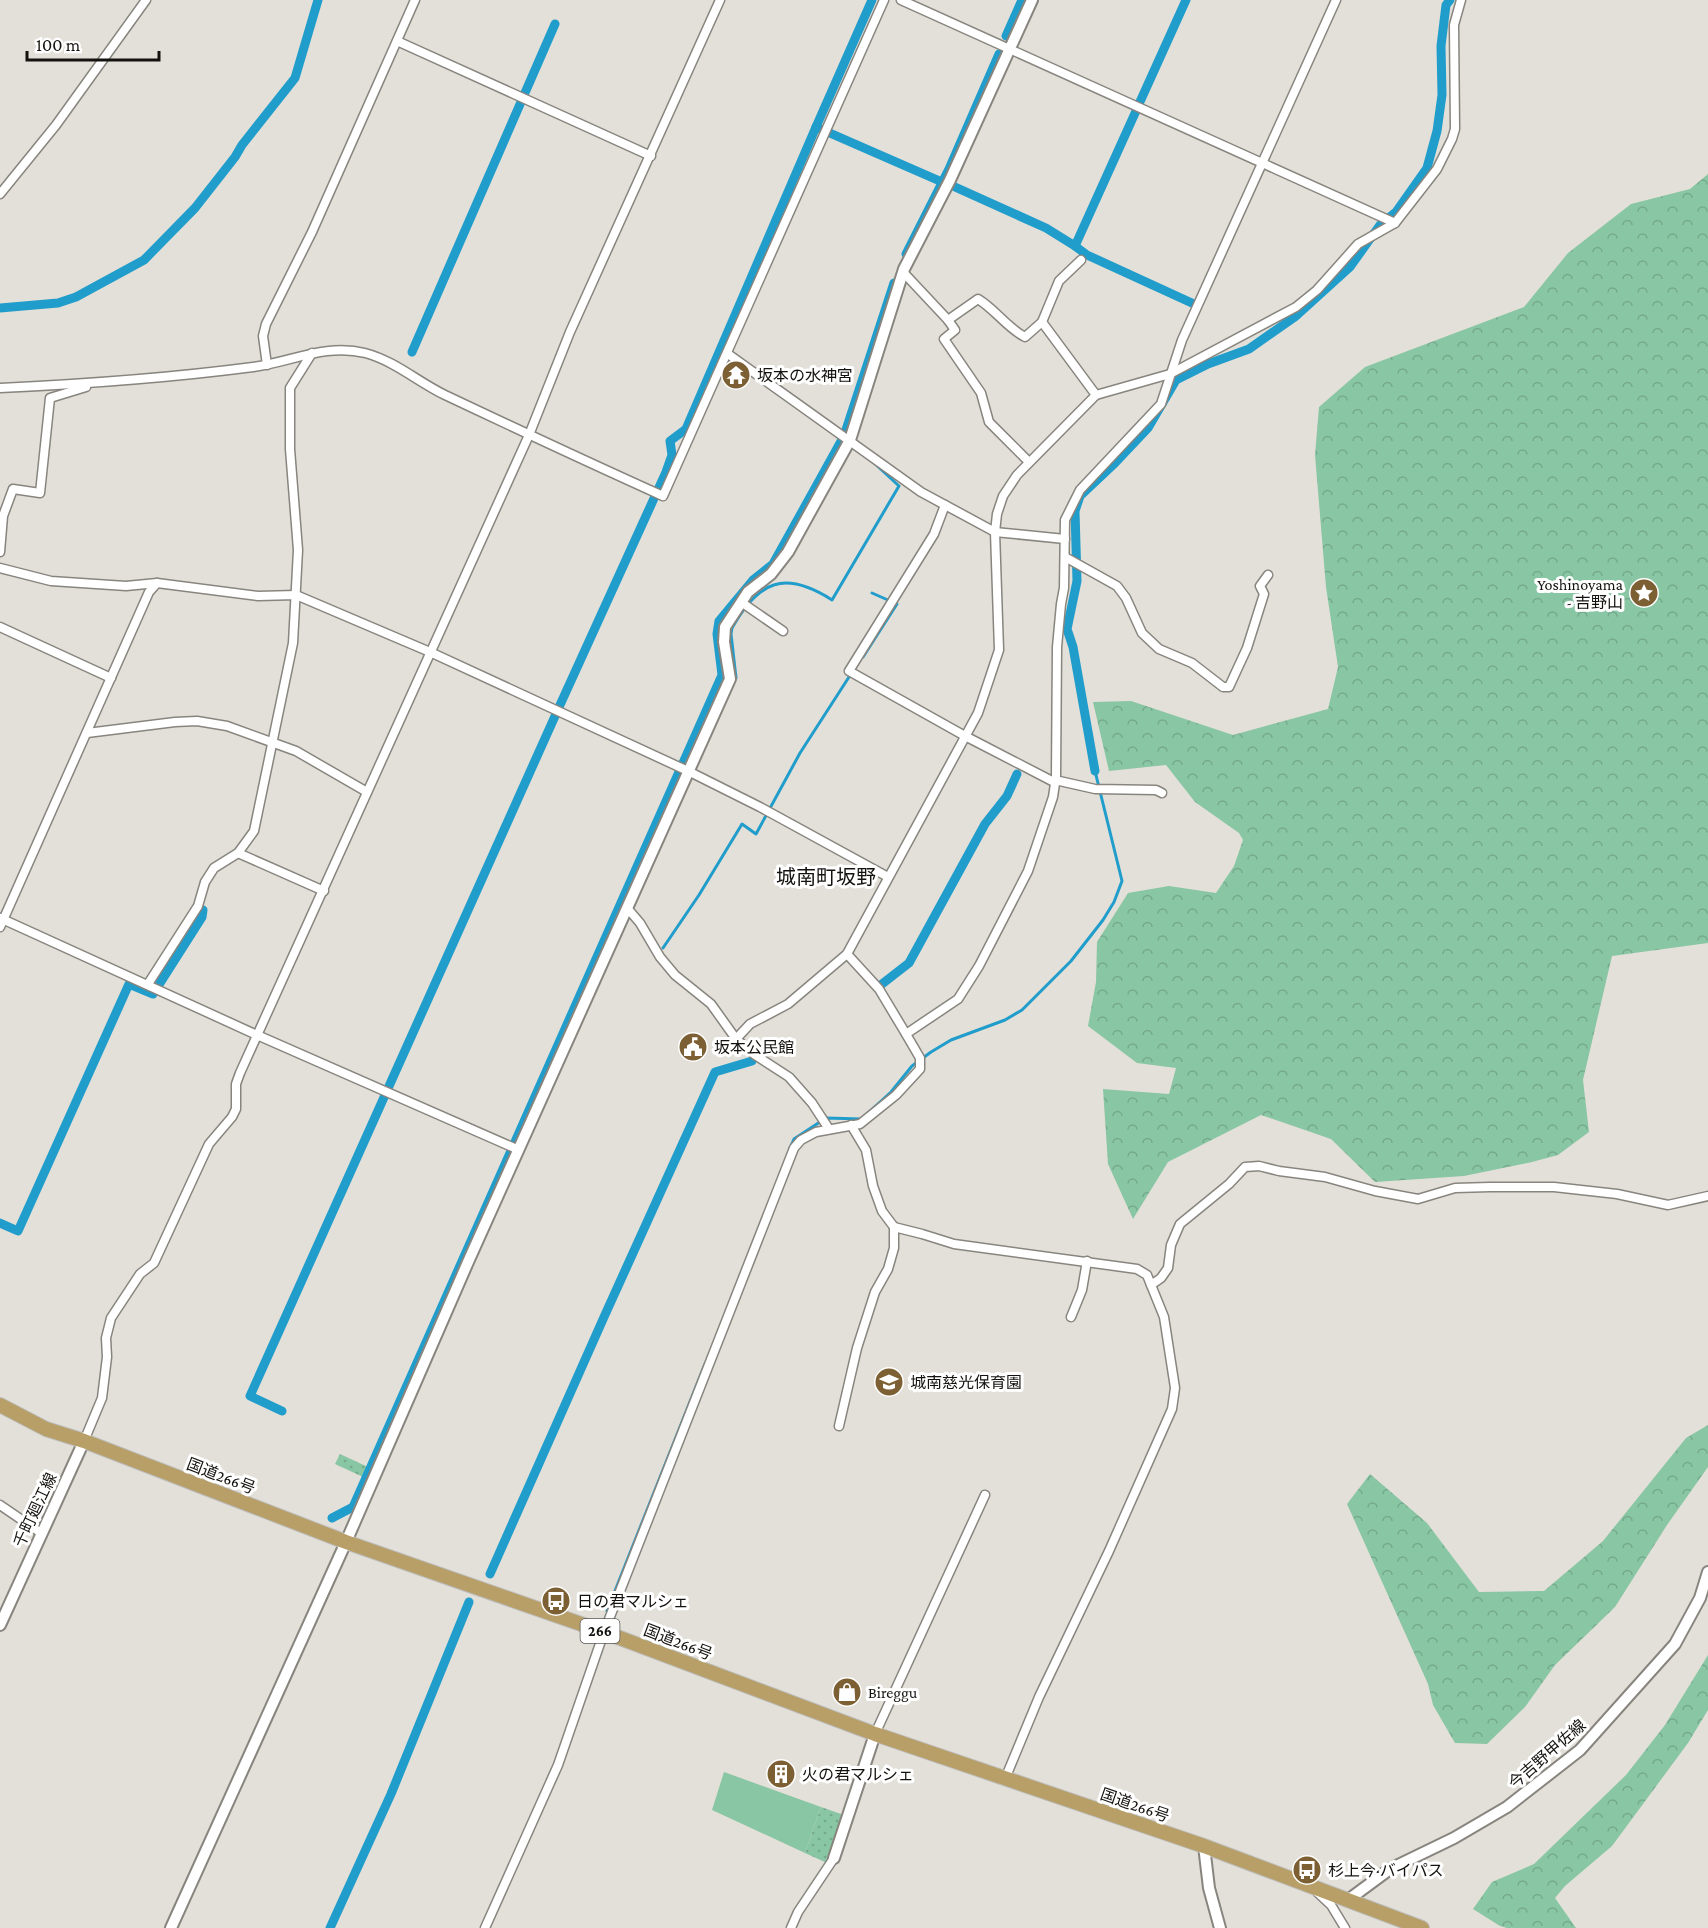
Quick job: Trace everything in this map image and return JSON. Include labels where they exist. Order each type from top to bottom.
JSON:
[{"type":"highway","name":"国道266号","points":[[0,1405],[46,1429],[84,1441],[346,1542],[604,1632],[875,1734],[1204,1846],[1348,1900]]},
{"type":"highway","name":"266","points":[[1348,1900],[1422,1928]]},
{"type":"street","points":[[0,194],[62,115],[146,0]]},
{"type":"street","points":[[267,365],[263,336],[266,324],[312,232],[415,0]]},
{"type":"street","points":[[84,1441],[102,1398],[107,1357],[106,1338],[111,1318],[140,1274],[154,1263],[208,1144],[232,1117],[236,1108],[236,1084],[257,1035],[529,435],[570,332],[720,0]]},
{"type":"street","points":[[0,388],[98,384],[167,378],[267,365],[312,353],[339,350],[364,353],[398,366],[439,392],[663,496],[885,0]]},
{"type":"street","points":[[901,0],[1395,223]]},
{"type":"street","points":[[171,1928],[346,1542],[468,1262],[730,679],[724,642],[725,627],[748,592],[771,574],[788,552],[850,440],[903,272],[950,180],[1032,0]]},
{"type":"street","points":[[906,1034],[958,999],[979,966],[1028,871],[1053,796],[1058,732],[1057,647],[1064,588],[1067,513],[1080,490],[1161,405],[1182,340],[1336,0]]},
{"type":"street","points":[[736,1039],[750,1024],[788,1004],[847,954],[978,713],[999,650],[995,532],[997,514],[1003,496],[1017,475],[1096,395],[1170,374],[1296,307],[1317,290],[1358,244],[1395,223],[1437,169],[1455,129],[1454,24],[1461,0]]},
{"type":"street","points":[[398,41],[651,156]]},
{"type":"street","points":[[948,320],[978,299],[985,303],[1006,326],[1025,337],[1042,322],[1059,281],[1081,260]]},
{"type":"street","points":[[903,272],[955,330],[944,339],[981,393],[989,422],[1029,462]]},
{"type":"street","points":[[1042,322],[1096,395]]},
{"type":"street","points":[[148,984],[198,906],[205,882],[214,868],[238,853],[254,831],[293,643],[298,550],[290,449],[290,388],[312,353]]},
{"type":"street","points":[[728,354],[921,492],[945,506],[995,532],[1065,539]]},
{"type":"street","points":[[0,552],[3,516],[13,489],[40,493],[50,398],[98,384]]},
{"type":"street","points":[[945,506],[934,534],[849,671],[965,736],[1054,781],[1095,789],[1156,790],[1162,793]]},
{"type":"street","points":[[1065,556],[1118,586],[1126,597],[1142,633],[1159,649],[1192,663],[1223,687],[1229,687],[1243,656],[1264,594],[1260,586],[1268,574]]},
{"type":"street","points":[[0,568],[51,581],[126,586],[157,583],[258,596],[296,595],[429,652],[688,771],[760,807],[888,878]]},
{"type":"street","points":[[157,583],[149,592],[1,922],[148,984],[257,1035],[519,1150]]},
{"type":"street","points":[[741,602],[783,631]]},
{"type":"street","points":[[0,627],[111,678]]},
{"type":"street","points":[[87,733],[175,722],[197,721],[227,726],[296,751],[367,792]]},
{"type":"street","points":[[238,853],[324,891]]},
{"type":"street","points":[[628,909],[675,975],[711,1004],[736,1039],[755,1055],[789,1077],[812,1103],[830,1129]]},
{"type":"street","points":[[485,1928],[558,1765],[604,1632],[794,1148],[801,1140],[816,1132],[860,1124],[888,1102],[920,1069],[920,1058],[879,989],[847,954]]},
{"type":"street","points":[[839,1425],[857,1348],[875,1292],[888,1269],[894,1248],[894,1227],[882,1210],[873,1186],[866,1150],[851,1125]]},
{"type":"street","points":[[1151,1285],[1161,1278],[1168,1268],[1171,1245],[1180,1224],[1229,1184],[1245,1167],[1259,1166],[1325,1177],[1375,1191],[1418,1199],[1455,1188],[1498,1187],[1564,1188],[1617,1194],[1668,1204],[1708,1196]]},
{"type":"street","points":[[894,1227],[954,1244],[1137,1269],[1147,1275],[1164,1317],[1175,1388],[1172,1409],[1109,1551],[1039,1697],[1005,1779]]},
{"type":"street","points":[[1071,1317],[1082,1290],[1087,1261]]},
{"type":"street","name":"千町廻江線","points":[[0,1625],[84,1441]]},
{"type":"street","points":[[791,1928],[798,1912],[834,1858],[875,1734],[985,1495]]},
{"type":"street","points":[[0,1505],[41,1533]]},
{"type":"street","name":"今吉野甲佐線","points":[[1348,1900],[1390,1869],[1454,1838],[1508,1806],[1580,1750],[1675,1644],[1700,1598],[1708,1572]]},
{"type":"street","points":[[1204,1846],[1209,1888],[1220,1928]]},
{"type":"street","points":[[1310,1886],[1331,1905],[1345,1928]]},
{"type":"green space","points":[[1708,174],[1708,943],[1612,956],[1583,1080],[1589,1132],[1558,1155],[1464,1176],[1375,1182],[1331,1139],[1261,1115],[1168,1162],[1133,1219],[1108,1164],[1103,1089],[1169,1094],[1176,1068],[1137,1063],[1088,1026],[1096,982],[1097,942],[1128,893],[1169,886],[1216,893],[1234,866],[1243,840],[1239,833],[1195,802],[1166,765],[1109,771],[1093,702],[1131,701],[1233,735],[1328,709],[1338,667],[1326,587],[1315,455],[1319,407],[1365,367],[1524,307],[1568,253],[1631,204],[1690,189]]},
{"type":"green space","points":[[1708,1425],[1708,1467],[1667,1525],[1615,1607],[1555,1665],[1525,1707],[1487,1744],[1455,1743],[1433,1705],[1428,1684],[1347,1504],[1370,1474],[1427,1523],[1479,1592],[1544,1591],[1603,1541],[1686,1438]]},
{"type":"green space","points":[[340,1454],[368,1467],[363,1477],[335,1464]]},
{"type":"green space","points":[[1708,1655],[1708,1710],[1688,1743],[1612,1846],[1565,1886],[1555,1898],[1576,1928],[1507,1928],[1473,1909],[1492,1882],[1534,1864],[1626,1775],[1665,1725]]},
{"type":"green space","points":[[724,1772],[821,1807],[805,1853],[712,1810]]},
{"type":"green space","points":[[821,1807],[844,1815],[827,1863],[805,1853]]},
{"type":"waterway","points":[[0,308],[58,303],[76,297],[144,260],[195,208],[295,78],[318,0]]},
{"type":"waterway","points":[[872,0],[816,127],[942,182]]},
{"type":"waterway","points":[[1006,36],[1022,0]]},
{"type":"waterway","points":[[1139,104],[1186,0]]},
{"type":"waterway","points":[[1095,771],[1073,647],[1067,629],[1077,581],[1075,511],[1080,496],[1148,428],[1176,380],[1208,364],[1249,349],[1296,316],[1350,267],[1380,225],[1396,212],[1427,168],[1437,131],[1442,95],[1441,46],[1446,5],[1450,0]]},
{"type":"waterway","points":[[412,352],[555,24]]},
{"type":"waterway","points":[[906,254],[949,169],[999,54]]},
{"type":"waterway","points":[[955,187],[1046,228],[1075,246],[1136,111]]},
{"type":"waterway","points":[[282,1411],[250,1396],[666,472],[672,455],[670,441],[686,429],[816,127]]},
{"type":"waterway","points":[[1075,246],[1087,255],[1194,304]]},
{"type":"waterway","points":[[332,1518],[353,1507],[722,675],[717,634],[719,621],[753,580],[773,564],[844,436],[894,283]]},
{"type":"waterway","points":[[736,678],[732,628],[752,599],[763,590],[787,583],[800,585],[832,600],[899,486],[872,461]]},
{"type":"waterway","points":[[863,657],[897,604],[872,593]]},
{"type":"waterway","points":[[663,948],[699,895],[742,824],[756,834],[800,753],[849,677]]},
{"type":"waterway","points":[[868,1113],[891,1092],[912,1066],[931,1052],[951,1040],[1005,1020],[1022,1010],[1071,961],[1103,920],[1114,902],[1122,881],[1095,771]]},
{"type":"waterway","points":[[882,984],[909,963],[985,824],[1007,796],[1017,774]]},
{"type":"waterway","points":[[0,1223],[18,1231],[129,984],[153,994],[202,917],[203,910]]},
{"type":"waterway","points":[[490,1574],[715,1072],[752,1061]]},
{"type":"waterway","points":[[790,1148],[794,1139],[826,1118],[861,1119],[863,1117]]},
{"type":"waterway","points":[[607,1611],[705,1364]]},
{"type":"waterway","points":[[330,1928],[391,1794],[469,1602]]},
{"type":"place","name":"坂本の水神宮","points":[[736,375]]},
{"type":"place","name":"Yoshinoyama - 吉野山","points":[[1644,593]]},
{"type":"place","name":"坂本公民館","points":[[693,1047]]},
{"type":"place","name":"城南慈光保育園","points":[[889,1382]]},
{"type":"place","name":"日の君マルシェ","points":[[556,1601]]},
{"type":"place","name":"Bireggu","points":[[847,1692]]},
{"type":"place","name":"火の君マルシェ","points":[[781,1774]]},
{"type":"place","name":"杉上今·バイパス","points":[[1307,1870]]},
{"type":"district","name":"城南町坂野","points":[[826,877]]}]
